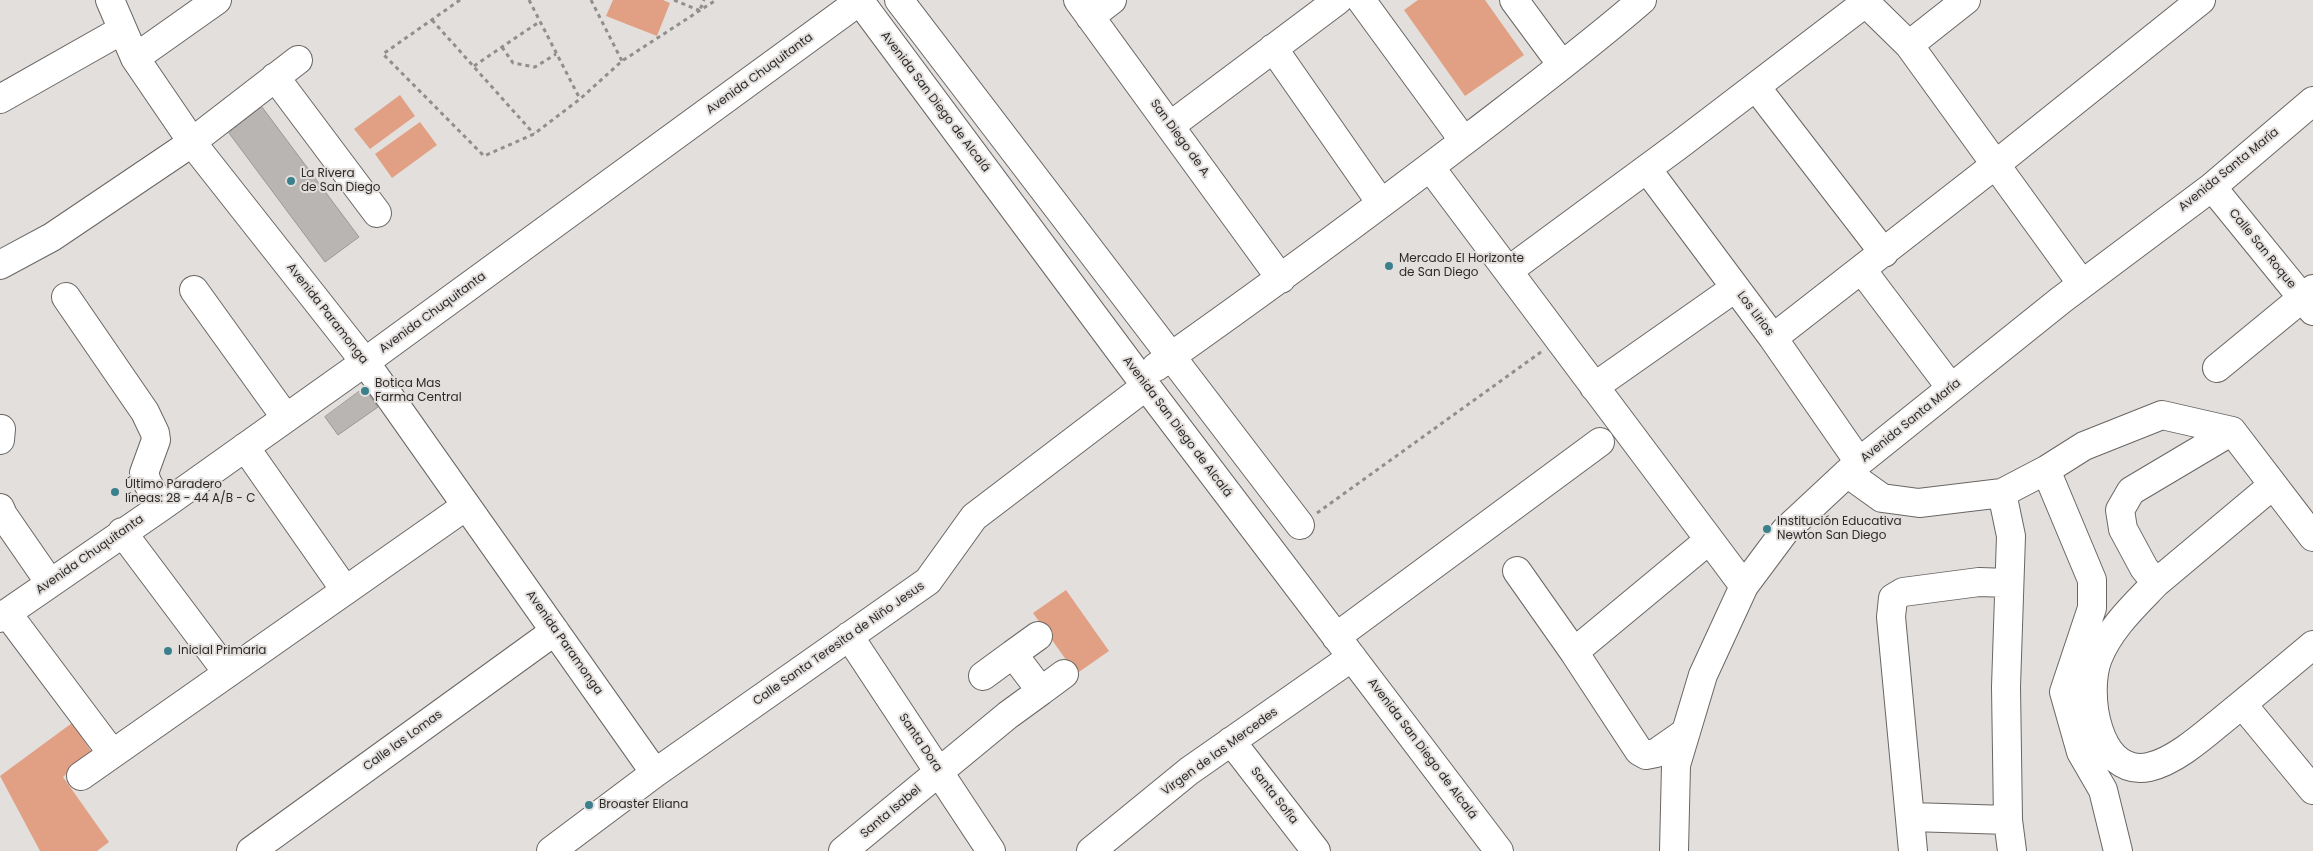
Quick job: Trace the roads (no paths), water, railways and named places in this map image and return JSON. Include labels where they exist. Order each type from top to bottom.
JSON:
[{"type":"street","name":"Avenida Paramonga","points":[[110,0],[135,58],[192,141],[365,362],[655,773]]},
{"type":"street","points":[[135,58],[217,0]]},
{"type":"street","name":"Avenida Chuquitanta","points":[[3,616],[122,532],[161,507],[365,362],[860,0]]},
{"type":"street","name":"Avenida San Diego de Alcalá","points":[[860,0],[1143,382],[1499,851]]},
{"type":"street","points":[[899,0],[1300,525]]},
{"type":"street","points":[[1084,8],[1112,0]]},
{"type":"street","points":[[1170,126],[1338,0]]},
{"type":"street","points":[[1361,0],[1464,141]]},
{"type":"street","points":[[1514,0],[1562,65]]},
{"type":"street","name":"Calle Santa Teresita de Niño Jesus","points":[[551,851],[655,773],[928,581],[974,517],[1143,382],[1170,357],[1281,279],[1430,167],[1562,65],[1642,0]]},
{"type":"street","points":[[1909,45],[1966,0]]},
{"type":"street","points":[[1773,338],[1884,253],[2201,0]]},
{"type":"street","points":[[1508,272],[1756,87],[1864,2],[1909,45],[2082,284]]},
{"type":"street","name":"San Diego de A.","points":[[1084,8],[1281,279]]},
{"type":"street","points":[[0,99],[122,30]]},
{"type":"street","points":[[1273,48],[1381,203]]},
{"type":"street","points":[[0,265],[52,237],[192,141],[298,60]]},
{"type":"street","points":[[275,78],[377,213]]},
{"type":"street","points":[[1756,87],[1884,253]]},
{"type":"street","name":"Avenida Santa María","points":[[1674,851],[1676,766],[1703,675],[1744,586],[1785,531],[1853,468],[1951,388],[2082,284],[2212,187],[2313,100]]},
{"type":"street","points":[[1430,167],[1744,586]]},
{"type":"street","name":"Los Lirios","points":[[1647,169],[1773,338],[1853,468],[1882,498],[1919,502],[2002,492],[2046,470],[2084,446],[2162,414],[2232,431]]},
{"type":"street","name":"Calle San Roque","points":[[2212,187],[2309,299]]},
{"type":"street","points":[[1862,270],[1951,388]]},
{"type":"street","points":[[1594,387],[1735,288]]},
{"type":"street","points":[[194,290],[286,418]]},
{"type":"street","points":[[66,297],[145,412],[156,433],[156,440],[144,473],[161,507]]},
{"type":"street","points":[[2217,368],[2309,299]]},
{"type":"street","points":[[2156,583],[2144,568],[2123,529],[2120,510],[2131,491],[2232,431],[2313,537]]},
{"type":"street","points":[[1205,464],[1234,440]]},
{"type":"street","name":"Virgen de las Mercedes","points":[[1091,851],[1189,771],[1231,741],[1344,647],[1600,442]]},
{"type":"street","points":[[245,446],[346,590]]},
{"type":"street","points":[[2046,470],[2092,580],[2092,608],[2064,692],[2081,752],[2103,790],[2118,851]]},
{"type":"street","points":[[2273,485],[2156,583],[2116,626],[2098,658],[2092,687],[2096,724],[2112,756],[2129,768],[2150,767],[2186,750],[2313,645]]},
{"type":"street","points":[[2002,492],[2011,536],[2006,687],[2008,820],[2012,851]]},
{"type":"street","points":[[81,776],[466,506]]},
{"type":"street","points":[[0,508],[50,583]]},
{"type":"street","points":[[122,532],[227,672]]},
{"type":"street","points":[[1574,652],[1709,540]]},
{"type":"street","points":[[1517,571],[1574,652],[1639,751],[1646,755],[1656,753],[1686,732]]},
{"type":"street","points":[[1914,851],[1891,618],[1894,598],[1903,592],[1979,582],[2009,582]]},
{"type":"street","points":[[3,616],[112,753]]},
{"type":"street","name":"Calle las Lomas","points":[[251,851],[555,631]]},
{"type":"street","name":"Santa Dora","points":[[849,636],[990,851]]},
{"type":"street","points":[[983,676],[1038,636]]},
{"type":"street","points":[[1013,654],[1041,691]]},
{"type":"street","name":"Santa Isabel","points":[[843,851],[1008,715],[1064,674]]},
{"type":"street","points":[[2235,710],[2313,790]]},
{"type":"street","name":"Santa Sofia","points":[[1231,741],[1316,851]]},
{"type":"street","points":[[1911,817],[2008,820]]},
{"type":"place","name":"La Rivera de San Diego","points":[[291,181]]},
{"type":"place","name":"Mercado El Horizonte de San Diego","points":[[1389,266]]},
{"type":"place","name":"Botica Mas Farma Central","points":[[365,391]]},
{"type":"place","name":"Último Paradero líneas: 28 - 44 A/B - C","points":[[115,492]]},
{"type":"place","name":"Institución Educativa Newton San Diego","points":[[1767,529]]},
{"type":"place","name":"Inicial Primaria","points":[[168,651]]},
{"type":"place","name":"Broaster Eliana","points":[[589,805]]}]
